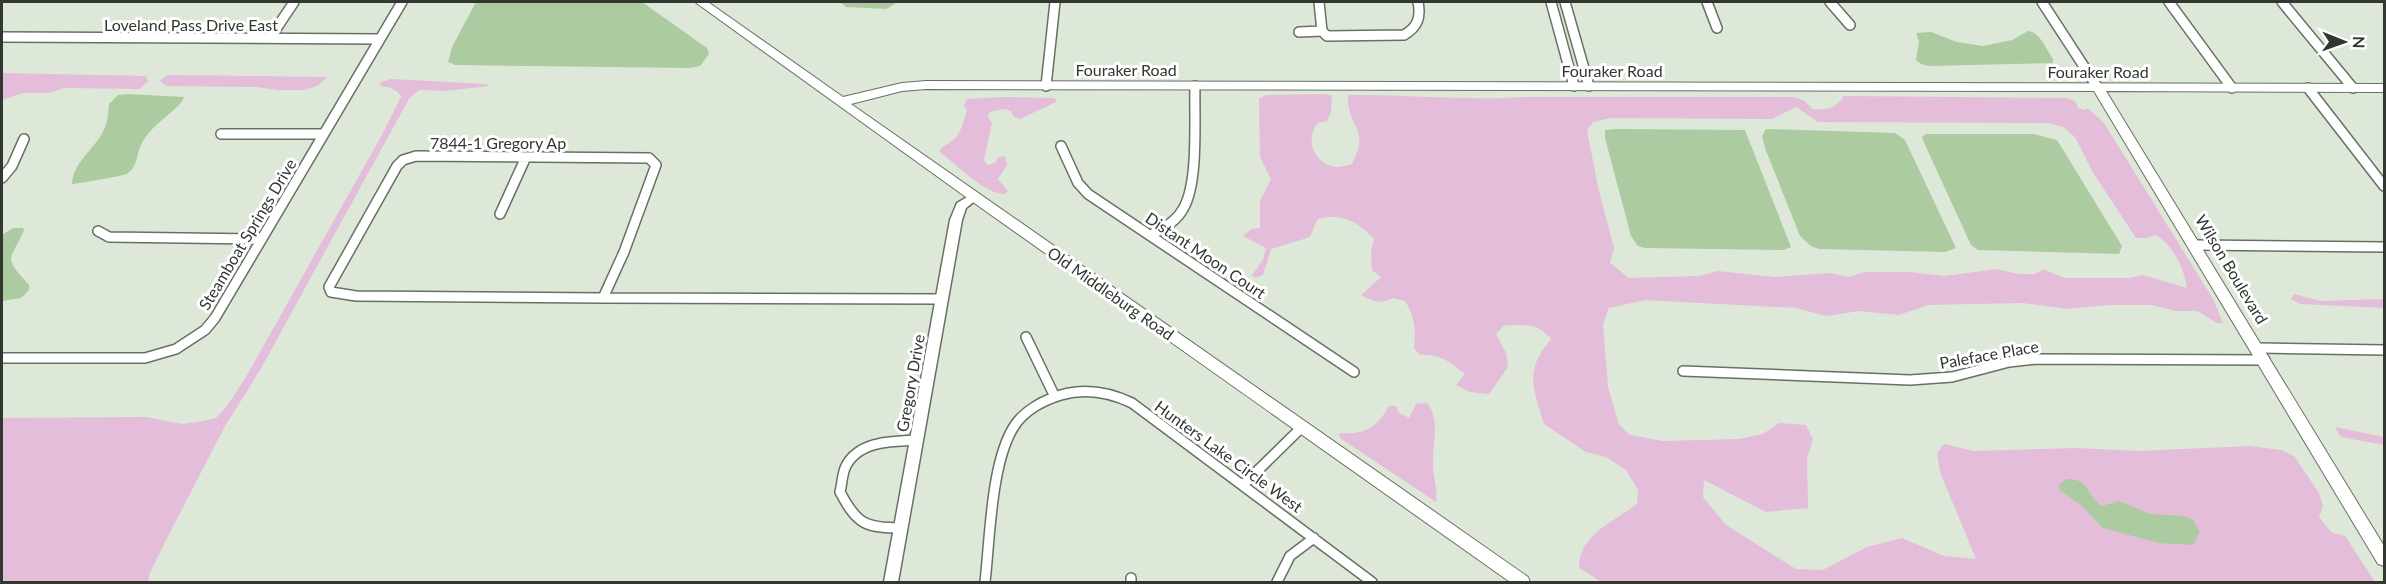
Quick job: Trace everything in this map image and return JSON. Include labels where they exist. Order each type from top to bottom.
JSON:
[{"type":"main road","name":"Old Middleburg Road","points":[[703,2],[974,197],[1522,582]]},
{"type":"main road","name":"Fouraker Road","points":[[841,102],[910,87],[2385,88]]},
{"type":"main road","name":"Wilson Boulevard","points":[[2098,88],[2197,245],[2318,453],[2385,559]]},
{"type":"street","points":[[270,38],[294,2]]},
{"type":"street","name":"Steamboat Springs Drive","points":[[2,358],[145,358],[177,349],[205,330],[215,318],[402,2]]},
{"type":"street","points":[[1046,86],[1055,2]]},
{"type":"street","points":[[1319,2],[1322,31],[1327,36],[1404,35],[1419,24],[1419,2]]},
{"type":"street","points":[[1551,2],[1574,87]]},
{"type":"street","points":[[1565,2],[1589,86]]},
{"type":"street","points":[[1707,2],[1717,28]]},
{"type":"street","points":[[1830,2],[1850,25]]},
{"type":"street","name":"Wilson Boulevard","points":[[2042,2],[2098,88]]},
{"type":"street","points":[[2169,2],[2232,88]]},
{"type":"street","points":[[2282,2],[2353,88]]},
{"type":"street","points":[[1299,32],[1322,31]]},
{"type":"street","name":"Loveland Pass Drive East","points":[[2,37],[380,39]]},
{"type":"street","points":[[1150,236],[1168,226],[1179,216],[1191,195],[1195,86]]},
{"type":"street","points":[[2308,88],[2385,186]]},
{"type":"street","points":[[221,135],[323,135]]},
{"type":"street","points":[[2,178],[12,166],[24,139]]},
{"type":"street","name":"Distant Moon Court","points":[[1061,146],[1073,174],[1084,189],[1150,236],[1354,372]]},
{"type":"street","name":"7844-1 Gregory Ap","points":[[603,298],[624,252],[656,165],[649,158],[416,156],[403,160],[397,166],[356,236],[329,287],[331,292],[356,296],[603,298],[941,299]]},
{"type":"street","points":[[500,214],[526,157]]},
{"type":"street","name":"Gregory Drive","points":[[891,582],[956,219],[962,206],[974,197]]},
{"type":"street","points":[[98,231],[109,237],[262,239]]},
{"type":"street","points":[[2197,245],[2385,247]]},
{"type":"street","points":[[1026,337],[1055,397]]},
{"type":"street","name":"Paleface Place","points":[[1683,371],[1910,380],[1952,377],[2009,362],[2037,358],[2385,350]]},
{"type":"street","name":"Hunters Lake Circle West","points":[[985,582],[1005,443],[1015,425],[1041,402],[1071,392],[1089,391],[1122,398],[1372,582]]},
{"type":"street","points":[[1243,485],[1302,427]]},
{"type":"street","points":[[901,528],[873,528],[859,522],[840,492],[845,469],[860,450],[871,444],[917,440]]},
{"type":"street","points":[[1277,582],[1290,556],[1314,538]]},
{"type":"shaded area","points":[[476,2],[642,2],[707,48],[709,54],[700,66],[690,68],[455,65],[448,62],[452,47]]},
{"type":"shaded area","points":[[840,2],[894,2],[895,4],[886,9],[846,7]]},
{"type":"shaded area","points":[[2028,31],[2036,34],[2053,59],[2053,63],[1929,66],[1916,60],[1919,42],[1916,33],[1931,32],[1957,42],[1983,46],[2012,40]]},
{"type":"shaded area","points":[[2,73],[146,76],[148,81],[140,89],[64,88],[48,93],[23,93],[2,100]]},
{"type":"shaded area","points":[[167,75],[328,77],[317,86],[304,90],[278,90],[256,87],[166,86],[160,81]]},
{"type":"shaded area","points":[[391,79],[487,84],[489,86],[444,91],[420,90],[410,97],[260,370],[225,426],[164,544],[148,582],[2,582],[2,418],[146,417],[182,424],[216,418],[246,377],[383,133],[401,97],[392,89],[380,86],[381,82]]},
{"type":"shaded area","points":[[1326,94],[1332,96],[1331,112],[1327,121],[1318,123],[1314,129],[1312,143],[1322,162],[1337,167],[1352,164],[1359,142],[1348,95],[1480,98],[1795,97],[1805,101],[1812,109],[1827,109],[1837,104],[1844,96],[2067,98],[2075,101],[2078,108],[2084,110],[2088,108],[2104,123],[2213,299],[2223,323],[2217,323],[2197,311],[2176,311],[2151,305],[2109,305],[2068,309],[2022,303],[1928,305],[1899,315],[1859,311],[1826,316],[1796,308],[1645,300],[1609,308],[1603,324],[1608,387],[1619,425],[1630,435],[1663,441],[1739,439],[1763,434],[1779,423],[1806,425],[1813,439],[1807,459],[1808,508],[1766,512],[1704,480],[1703,497],[1726,525],[1796,569],[1823,570],[1867,547],[1902,538],[1944,556],[1976,559],[1940,472],[1937,453],[1944,444],[1974,451],[2076,448],[2138,451],[2250,446],[2281,450],[2294,456],[2319,493],[2323,506],[2319,517],[2331,532],[2345,536],[2375,582],[1602,582],[1579,568],[1581,556],[1585,546],[1599,530],[1637,504],[1638,490],[1626,470],[1606,457],[1586,452],[1544,424],[1533,380],[1537,361],[1551,339],[1546,334],[1535,327],[1503,326],[1496,334],[1506,353],[1508,367],[1489,394],[1470,392],[1456,385],[1465,374],[1439,357],[1420,355],[1414,348],[1414,323],[1405,301],[1393,298],[1377,301],[1361,295],[1381,277],[1372,270],[1371,252],[1374,239],[1355,223],[1341,218],[1317,220],[1310,237],[1271,249],[1263,275],[1254,278],[1252,275],[1263,260],[1266,248],[1243,236],[1251,229],[1260,228],[1260,201],[1271,179],[1260,157],[1259,99],[1266,95]],"holes":[[[1796,107],[1818,122],[2049,123],[2063,127],[2075,137],[2092,171],[2136,238],[2156,235],[2168,245],[2180,265],[2187,288],[2143,275],[2130,278],[2064,278],[2043,269],[2035,274],[2018,274],[1997,269],[1945,276],[1910,272],[1865,272],[1849,277],[1830,273],[1776,277],[1717,271],[1700,276],[1629,278],[1610,263],[1614,248],[1598,187],[1587,130],[1593,122],[1611,118],[1772,119]]]},
{"type":"shaded area","points":[[118,95],[184,97],[177,107],[145,137],[135,165],[130,171],[126,174],[72,184],[80,163],[103,132],[109,104]]},
{"type":"shaded area","points":[[1055,98],[1056,102],[1020,119],[1013,116],[1011,111],[1003,109],[989,112],[988,117],[992,123],[984,160],[987,165],[1005,156],[1007,165],[998,179],[1008,191],[1005,194],[997,193],[979,184],[939,151],[959,132],[967,110],[964,106],[967,99]]},
{"type":"shaded area","points":[[1766,129],[1895,133],[1905,140],[1956,248],[1945,252],[1819,249],[1811,246],[1800,236],[1765,148],[1762,136]]},
{"type":"shaded area","points":[[1605,130],[1745,130],[1791,247],[1783,250],[1645,248],[1638,246],[1631,236],[1605,138]]},
{"type":"shaded area","points":[[1926,134],[2034,134],[2057,140],[2122,246],[2119,254],[1978,250],[1971,245],[1926,147],[1922,137]]},
{"type":"shaded area","points":[[13,228],[23,228],[24,231],[12,255],[12,264],[29,285],[29,290],[21,298],[2,301],[2,235]]},
{"type":"shaded area","points":[[2294,294],[2321,301],[2384,299],[2384,308],[2300,304],[2291,299]]},
{"type":"shaded area","points":[[1427,403],[1435,425],[1433,464],[1436,502],[1340,438],[1339,433],[1356,433],[1369,428],[1380,420],[1389,406],[1396,406],[1399,413],[1409,418],[1416,404]]},
{"type":"shaded area","points":[[2335,427],[2384,437],[2384,445],[2341,437]]},
{"type":"shaded area","points":[[2067,479],[2084,485],[2102,506],[2119,501],[2150,514],[2184,516],[2193,520],[2200,532],[2193,545],[2159,543],[2103,528],[2082,506],[2060,490],[2059,485]]}]
